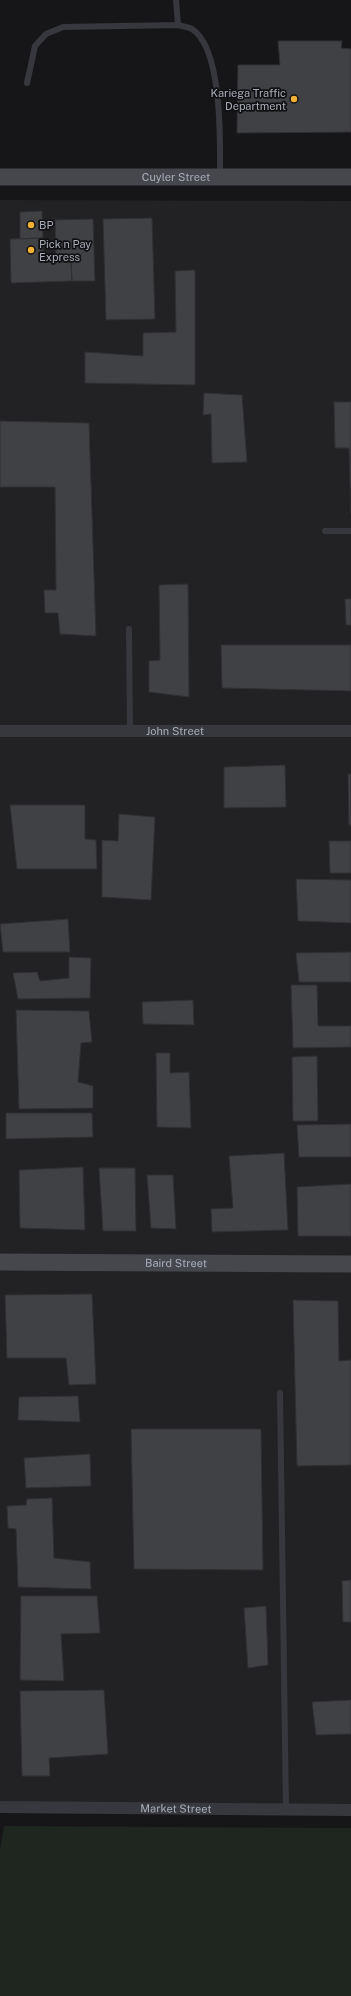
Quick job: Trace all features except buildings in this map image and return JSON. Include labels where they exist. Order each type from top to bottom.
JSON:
[{"type":"main road","name":"Cuyler Street","points":[[0,177],[351,177]]},
{"type":"main road","name":"Baird Street","points":[[0,1262],[351,1264]]},
{"type":"street","name":"John Street","points":[[0,730],[130,729],[351,731]]},
{"type":"street","name":"Market Street","points":[[0,1807],[351,1810]]},
{"type":"lane","points":[[176,0],[178,25]]},
{"type":"lane","points":[[27,83],[35,46],[46,34],[64,26],[178,25],[192,29],[202,39],[211,59],[216,85],[219,120],[220,178]]},
{"type":"lane","points":[[325,531],[351,531]]},
{"type":"lane","points":[[129,629],[130,729]]},
{"type":"lane","points":[[280,1393],[286,1810]]},
{"type":"shaded area","points":[[0,200],[351,201],[351,1810],[0,1807]]},
{"type":"shaded area","points":[[4,1826],[351,1828],[351,1996],[0,1996],[0,1850]]},
{"type":"place","name":"Kariega Traffic Department","points":[[294,99]]},
{"type":"place","name":"BP","points":[[31,225]]},
{"type":"place","name":"Pick n Pay Express","points":[[31,250]]}]
